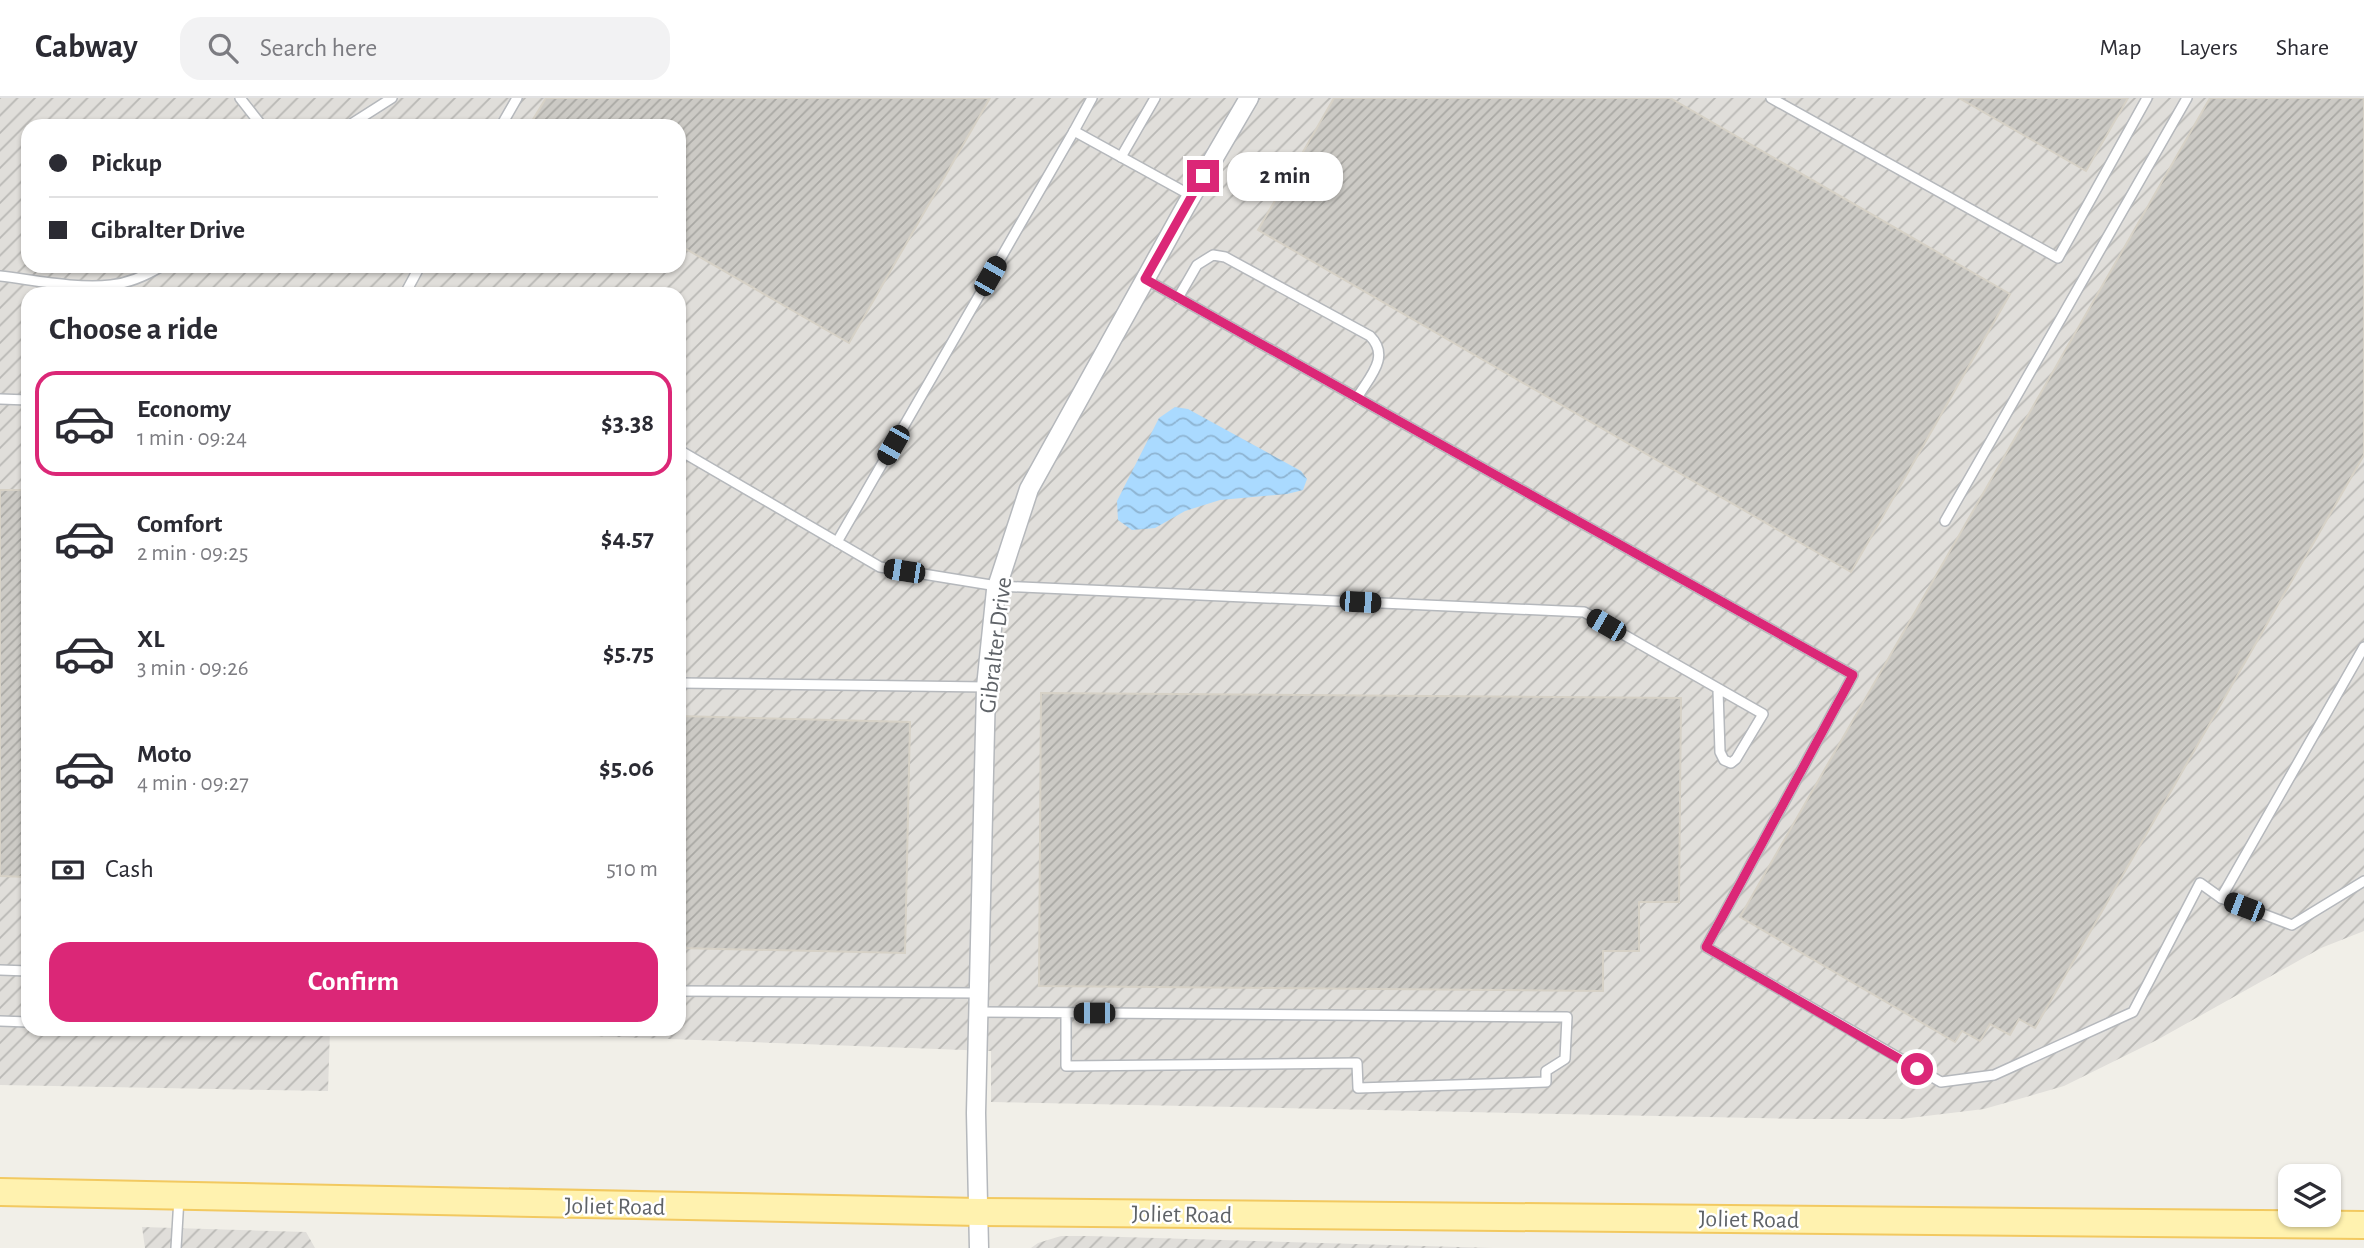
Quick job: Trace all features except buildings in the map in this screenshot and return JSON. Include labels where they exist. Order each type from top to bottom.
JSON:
[{"type":"main road","name":"Joliet Road","points":[[0,1192],[979,1212],[2364,1225]]},
{"type":"street","name":"Gibralter Drive","points":[[979,1248],[976,1113],[986,687],[997,586],[1029,489],[1249,98]]},
{"type":"lane","points":[[240,98],[256,119]]},
{"type":"lane","points":[[359,119],[392,98]]},
{"type":"lane","points":[[505,119],[517,98]]},
{"type":"lane","points":[[837,542],[1092,98]]},
{"type":"lane","points":[[1121,157],[1155,98]]},
{"type":"lane","points":[[1771,98],[2058,258],[2147,98]]},
{"type":"lane","points":[[1945,520],[2187,98]]},
{"type":"lane","points":[[1074,131],[1192,196]]},
{"type":"lane","points":[[1178,298],[1197,265],[1213,255],[1225,257],[1370,336],[1380,349],[1380,360],[1357,398]]},
{"type":"lane","points":[[0,276],[88,286],[111,285],[147,273]]},
{"type":"lane","points":[[1145,279],[1853,675],[1706,947],[1941,1082],[1994,1075],[2133,1012],[2200,883],[2221,898],[2292,925],[2364,881]]},
{"type":"lane","points":[[0,399],[21,400]]},
{"type":"lane","points":[[686,454],[880,567],[997,586],[1584,612],[1763,714],[1731,763],[1724,760],[1720,752],[1718,690]]},
{"type":"lane","points":[[2221,898],[2364,647]]},
{"type":"lane","points":[[686,683],[986,687]]},
{"type":"lane","points":[[0,970],[21,971]]},
{"type":"lane","points":[[686,991],[979,993]]},
{"type":"lane","points":[[979,1012],[1567,1017],[1565,1059],[1546,1071],[1546,1082],[1358,1088],[1357,1063],[1066,1066],[1066,1013]]},
{"type":"lane","points":[[0,1021],[21,1022]]},
{"type":"lane","points":[[176,1248],[179,1196]]},
{"type":"shaded area","points":[[0,98],[2364,98],[2364,931],[2321,948],[2157,1040],[2064,1086],[1984,1109],[1901,1119],[991,1102],[991,1051],[589,1036],[686,1036],[686,287],[21,287],[21,1036],[330,1036],[328,1091],[0,1085]]},
{"type":"shaded area","points":[[142,1227],[306,1232],[315,1248],[145,1248]]},
{"type":"shaded area","points":[[1061,1236],[1089,1236],[1493,1248],[1031,1248]]},
{"type":"water","points":[[1175,407],[1188,409],[1301,471],[1307,479],[1303,490],[1220,500],[1185,511],[1155,528],[1132,530],[1118,520],[1117,501],[1159,418]]},
{"type":"route","points":[[1203,176],[1145,279],[1853,675],[1706,947],[1917,1069]]}]
